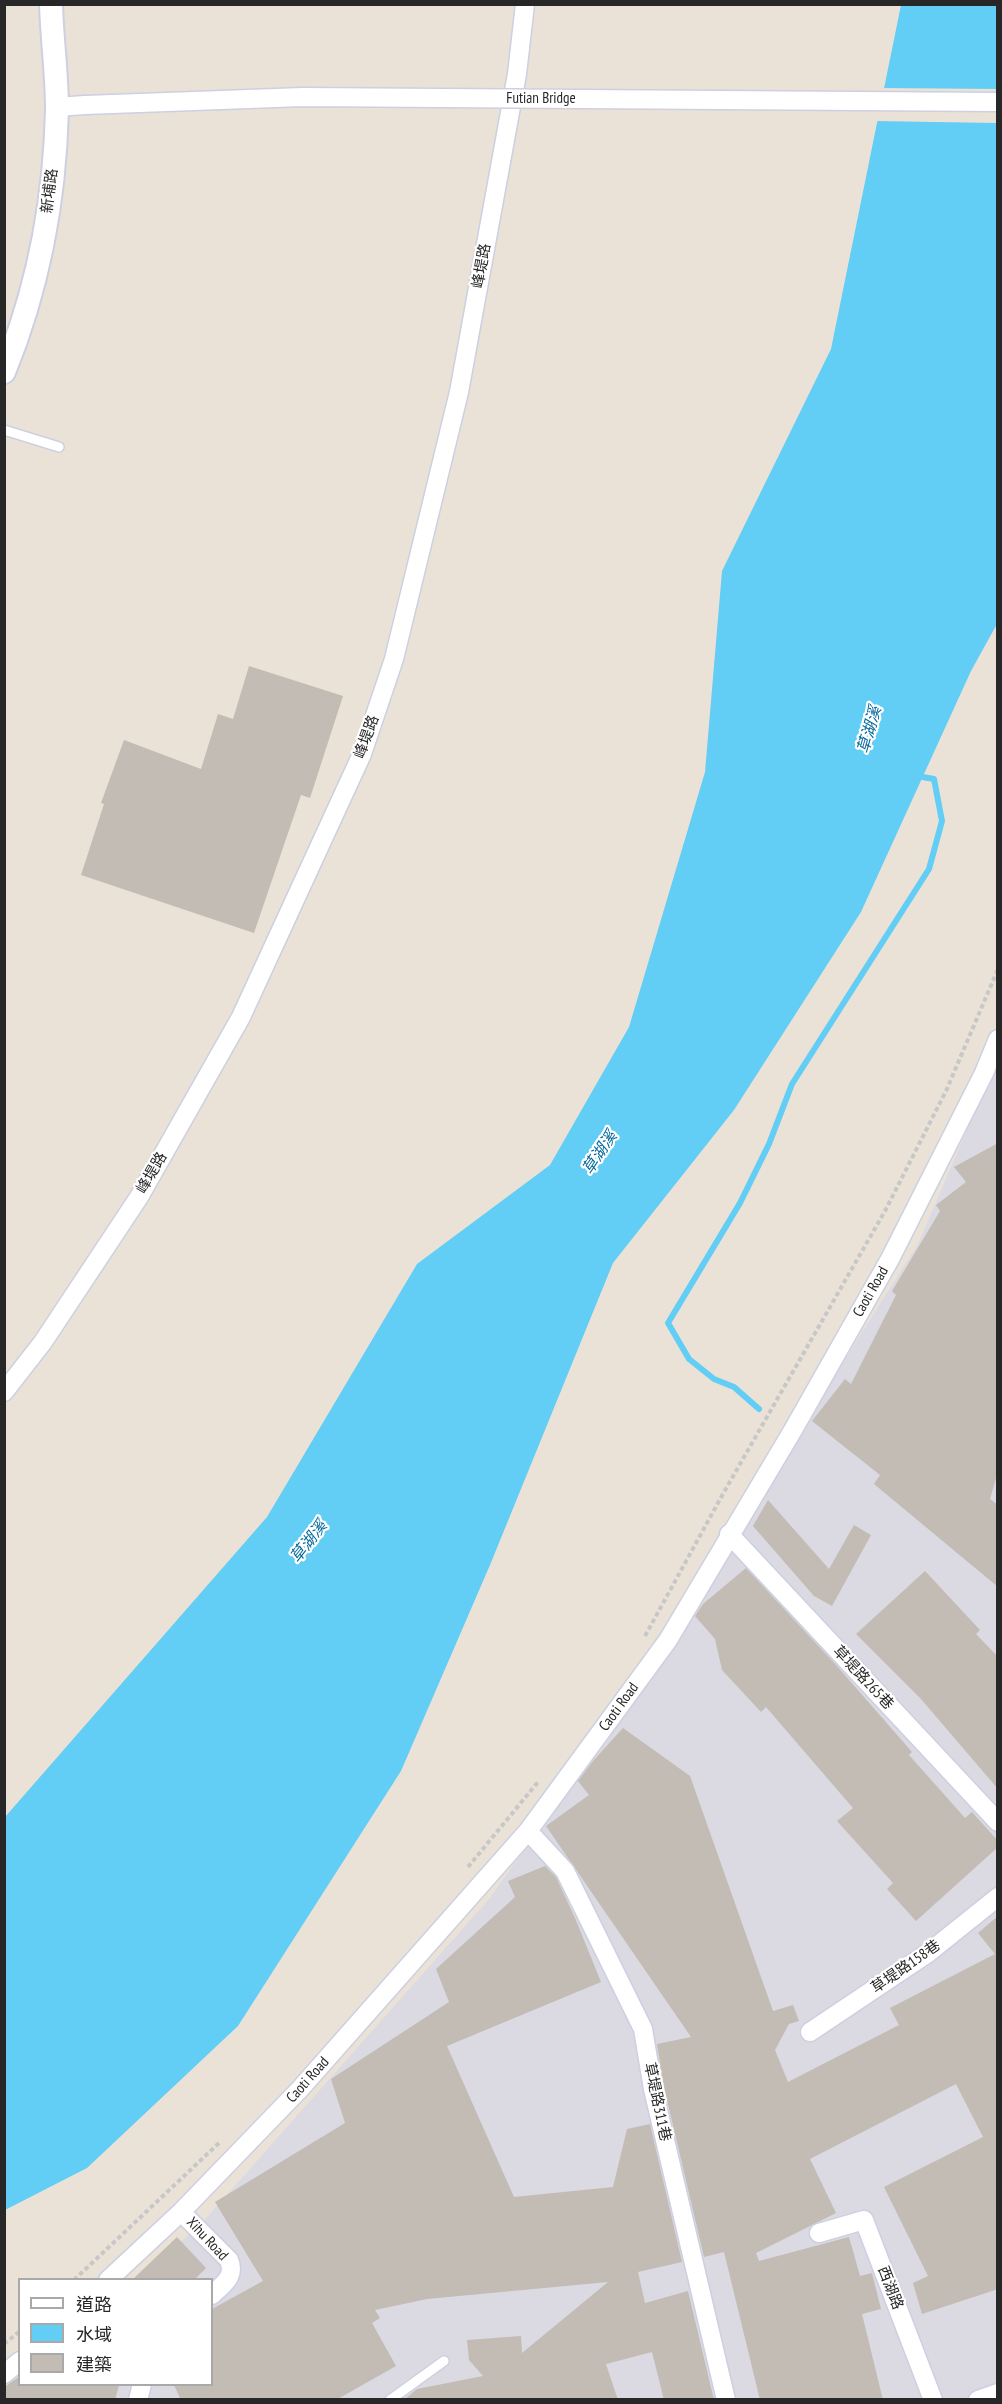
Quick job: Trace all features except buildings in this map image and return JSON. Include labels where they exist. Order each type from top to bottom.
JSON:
[{"type":"street","name":"新埔路","points":[[4,372],[20,334],[35,277],[50,203],[57,107],[51,4]]},
{"type":"street","name":"峰堤路","points":[[4,1392],[42,1342],[139,1197],[241,1017],[362,754],[394,659],[459,392],[517,74],[525,4]]},
{"type":"street","name":"Futian Bridge","points":[[57,107],[303,97],[998,102]]},
{"type":"street","name":"Caoti Road","points":[[110,2278],[181,2212],[300,2089],[528,1831],[668,1640],[729,1534],[793,1430],[890,1258],[984,1073],[998,1039]]},
{"type":"street","name":"草堤路265巷","points":[[729,1534],[998,1822]]},
{"type":"street","name":"草堤路311巷","points":[[528,1831],[565,1871],[643,2029],[653,2089],[726,2400]]},
{"type":"street","name":"草堤路158巷","points":[[810,2032],[928,1953],[998,1897]]},
{"type":"street","name":"Xihu Road","points":[[181,2212],[229,2260],[232,2269],[230,2278],[213,2294]]},
{"type":"street","name":"西湖路","points":[[819,2233],[864,2220],[933,2400]]},
{"type":"street","points":[[4,2374],[18,2363]]},
{"type":"street","points":[[978,2400],[998,2393]]},
{"type":"lane","points":[[4,430],[59,447]]},
{"type":"lane","points":[[390,2400],[444,2361]]},
{"type":"path","points":[[639,1644],[653,1625],[724,1492],[885,1210],[946,1091],[998,969]]},
{"type":"path","points":[[466,1870],[542,1777]]},
{"type":"path","points":[[76,2278],[221,2141]]},
{"type":"path","points":[[4,2344],[18,2333]]},
{"type":"shaded area","points":[[997,1060],[997,2399],[5,2400],[18,2385],[213,2386],[213,2278],[139,2278],[201,2224],[489,1899],[671,1644],[790,1446],[918,1244]]},
{"type":"water","name":"草湖溪","points":[[901,5],[997,5],[997,624],[971,671],[861,912],[734,1110],[613,1263],[490,1565],[401,1771],[238,2026],[87,2168],[5,2210],[5,1817],[267,1517],[417,1264],[550,1165],[629,1027],[705,772],[722,571],[831,349]]},
{"type":"pier","points":[[881,88],[997,89],[997,123],[874,121]]},
{"type":"waterway","points":[[759,1409],[734,1387],[714,1379],[689,1359],[668,1323],[740,1203],[769,1144],[792,1084],[929,869],[942,821],[934,779],[917,776]]}]
